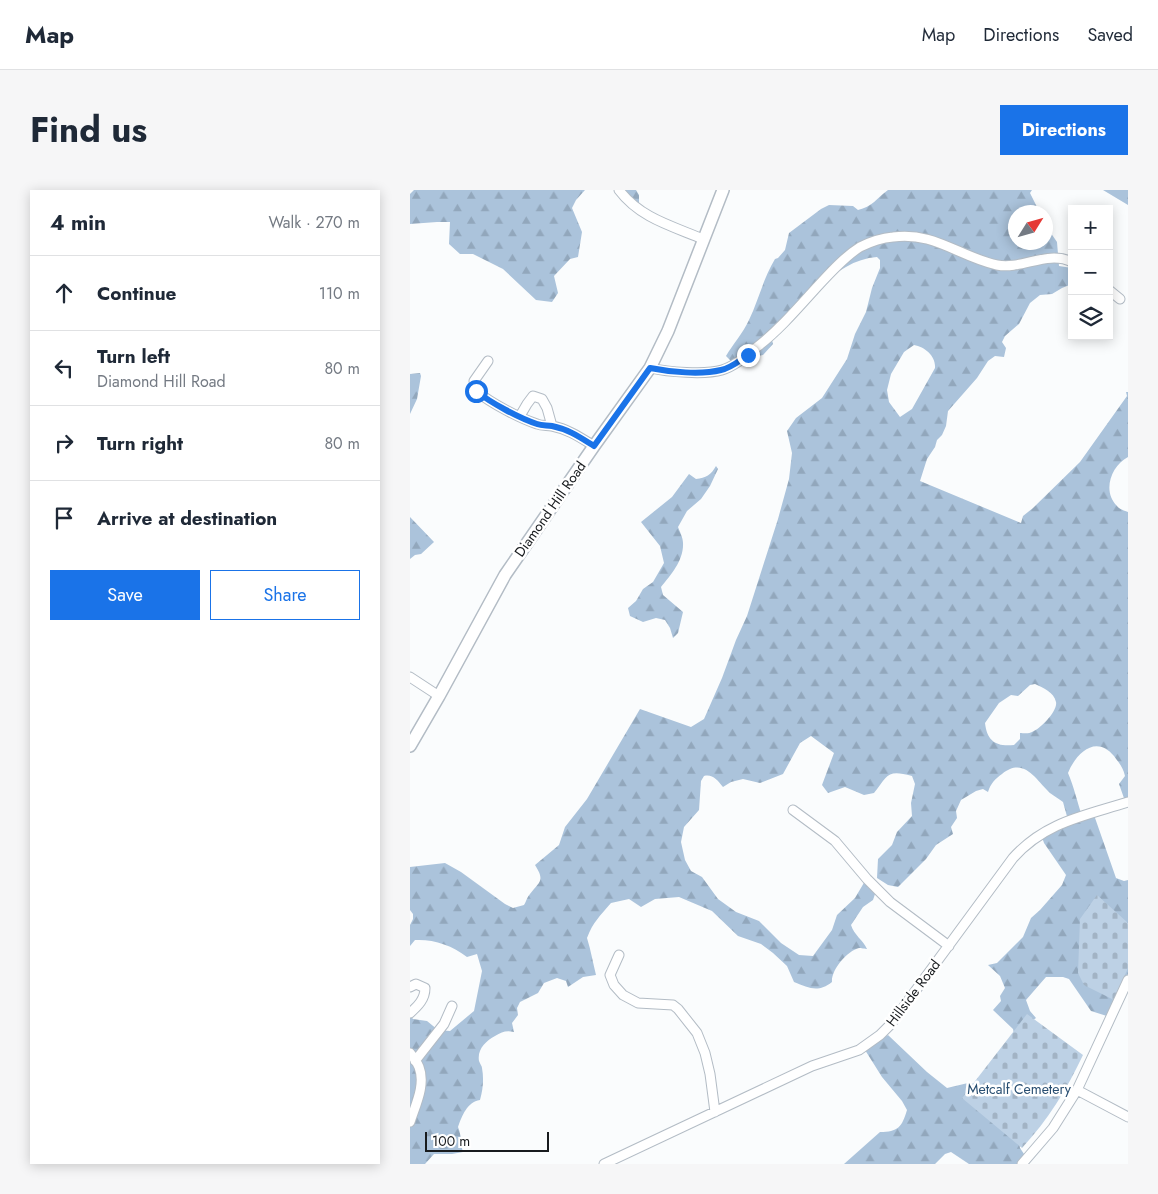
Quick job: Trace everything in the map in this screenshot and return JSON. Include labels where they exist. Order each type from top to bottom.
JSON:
[{"type":"main road","name":"Diamond Hill Road","points":[[410,746],[505,575],[650,368],[668,331],[723,190]]},
{"type":"street","points":[[619,190],[647,216],[703,239]]},
{"type":"street","points":[[650,368],[666,371],[706,372],[721,370],[733,365],[776,332],[827,276],[843,262],[860,248],[885,238],[912,236],[928,238],[999,266],[1012,266],[1050,258],[1068,260]]},
{"type":"street","points":[[1113,293],[1120,299]]},
{"type":"street","points":[[488,361],[474,381],[476,391],[483,397],[540,425],[552,426],[574,434],[594,446]]},
{"type":"street","points":[[520,416],[534,396],[542,399],[547,408],[552,426]]},
{"type":"street","points":[[410,677],[439,696]]},
{"type":"street","name":"Hillside Road","points":[[604,1164],[812,1066],[849,1054],[868,1044],[891,1024],[1025,844],[1056,825],[1128,802]]},
{"type":"street","points":[[793,810],[835,841],[890,902],[949,946]]},
{"type":"street","points":[[619,955],[610,975],[614,985],[623,995],[638,1003],[673,1005],[697,1033],[705,1053],[715,1112]]},
{"type":"street","points":[[1022,1164],[1053,1128],[1078,1090],[1128,980]]},
{"type":"street","points":[[410,987],[416,984],[425,988],[425,995],[418,1006],[410,1013]]},
{"type":"street","points":[[410,1122],[419,1098],[420,1080],[419,1067],[412,1057],[444,1024],[452,1006]]},
{"type":"street","points":[[1078,1090],[1128,1117]]},
{"type":"green space","points":[[414,190],[585,190],[572,208],[582,232],[578,257],[570,259],[554,276],[558,293],[552,302],[536,300],[503,269],[473,254],[460,254],[449,244],[450,222],[410,224],[410,194]]},
{"type":"green space","points":[[615,190],[636,190],[639,195],[639,205],[632,202],[624,203]]},
{"type":"green space","points":[[888,190],[1032,190],[1030,193],[1036,205],[1008,205],[1008,250],[1053,250],[1053,236],[1057,242],[1059,266],[1068,267],[1068,286],[1052,294],[1040,295],[1030,303],[1019,324],[1005,336],[1002,342],[1006,348],[1004,357],[995,356],[988,361],[977,378],[948,411],[946,426],[927,459],[920,481],[1021,523],[1023,516],[1080,462],[1127,396],[1126,392],[1128,392],[1128,457],[1117,466],[1110,479],[1109,486],[1112,500],[1119,508],[1128,512],[1128,802],[1125,801],[1119,784],[1125,776],[1121,765],[1107,750],[1094,746],[1087,749],[1076,759],[1068,773],[1082,816],[1094,815],[1116,878],[1124,881],[1128,880],[1128,979],[1110,1017],[1091,1011],[1069,979],[1063,977],[1046,977],[1026,1000],[1030,1011],[1036,1018],[1014,1034],[1013,1029],[993,1010],[1001,1001],[1000,996],[1005,988],[1000,976],[988,965],[997,963],[1023,937],[1031,918],[1062,885],[1066,875],[1044,843],[1041,834],[1068,820],[1063,802],[1050,793],[1029,772],[1017,768],[1010,769],[995,780],[988,792],[983,789],[976,791],[961,800],[956,811],[957,818],[951,827],[953,834],[936,845],[926,859],[898,887],[888,885],[877,878],[878,859],[892,845],[897,832],[912,816],[911,803],[915,784],[912,776],[897,773],[889,775],[874,793],[864,795],[845,787],[828,793],[822,785],[834,753],[811,736],[800,743],[783,774],[760,783],[743,779],[731,782],[723,787],[712,777],[704,776],[701,781],[699,810],[684,827],[681,842],[685,860],[691,871],[702,877],[718,899],[736,912],[759,921],[781,943],[799,955],[813,956],[832,930],[837,915],[855,898],[865,881],[876,891],[873,900],[863,907],[851,925],[867,949],[859,948],[854,950],[837,967],[832,977],[832,982],[822,987],[813,988],[794,982],[787,966],[761,944],[738,936],[712,911],[679,897],[655,899],[641,907],[629,899],[611,903],[594,923],[587,938],[596,975],[583,977],[568,987],[566,981],[557,978],[544,983],[538,993],[520,1002],[517,1008],[518,1015],[512,1023],[514,1032],[506,1031],[500,1033],[488,1040],[481,1049],[479,1061],[482,1067],[483,1080],[480,1100],[475,1101],[468,1107],[458,1127],[463,1152],[434,1154],[425,1164],[410,1164],[410,1015],[413,1019],[427,1021],[438,1030],[450,1031],[474,1011],[482,971],[477,954],[467,957],[449,946],[429,941],[415,940],[410,946],[410,925],[413,914],[410,910],[410,867],[445,863],[461,872],[505,904],[513,908],[524,905],[540,881],[540,874],[535,865],[559,845],[565,827],[587,799],[640,709],[691,727],[704,719],[747,616],[778,519],[789,479],[792,453],[787,431],[796,418],[822,398],[847,359],[855,334],[866,312],[872,288],[880,268],[880,260],[877,257],[861,260],[832,276],[794,314],[772,340],[773,344],[763,355],[731,361],[726,356],[749,320],[775,259],[785,250],[789,233],[829,205],[853,206],[858,210],[871,204]],"holes":[[[914,345],[922,348],[932,356],[935,368],[912,409],[900,417],[889,402],[887,390],[891,374],[904,352]],[[1035,684],[1048,691],[1055,699],[1056,706],[1044,724],[1029,733],[1020,733],[1020,739],[1014,745],[997,744],[990,738],[985,723],[999,703],[1011,695],[1018,696],[1030,685]]]},
{"type":"green space","points":[[1103,190],[1128,190],[1128,205]]},
{"type":"green space","points":[[420,373],[417,399],[410,414],[410,374]]},
{"type":"green space","points":[[716,466],[718,469],[710,486],[701,499],[687,511],[678,527],[683,541],[683,549],[676,567],[661,587],[663,595],[683,612],[678,633],[673,638],[665,620],[656,618],[643,622],[630,616],[628,608],[636,601],[643,589],[653,582],[664,563],[660,546],[641,522],[672,497],[689,474],[696,479],[703,478],[708,476]]},
{"type":"green space","points":[[410,517],[434,542],[421,554],[415,555],[410,559]]},
{"type":"green space","points":[[1097,895],[1128,923],[1128,968],[1114,1000],[1084,985],[1078,973],[1080,919]]},
{"type":"green space","name":"Metcalf Cemetery","points":[[1027,1014],[1083,1055],[1056,1104],[1022,1148],[962,1098]]},
{"type":"green space","points":[[888,1035],[947,1088],[968,1083],[975,1084],[1019,1142],[1020,1148],[1026,1157],[1020,1164],[969,1164],[951,1152],[945,1154],[935,1164],[844,1164],[880,1132],[895,1130],[905,1116],[907,1110],[902,1101],[882,1077],[865,1050]]},
{"type":"route","points":[[476,391],[483,397],[530,421],[574,434],[594,446],[650,368],[666,371],[706,372],[721,370],[748,355]]}]
